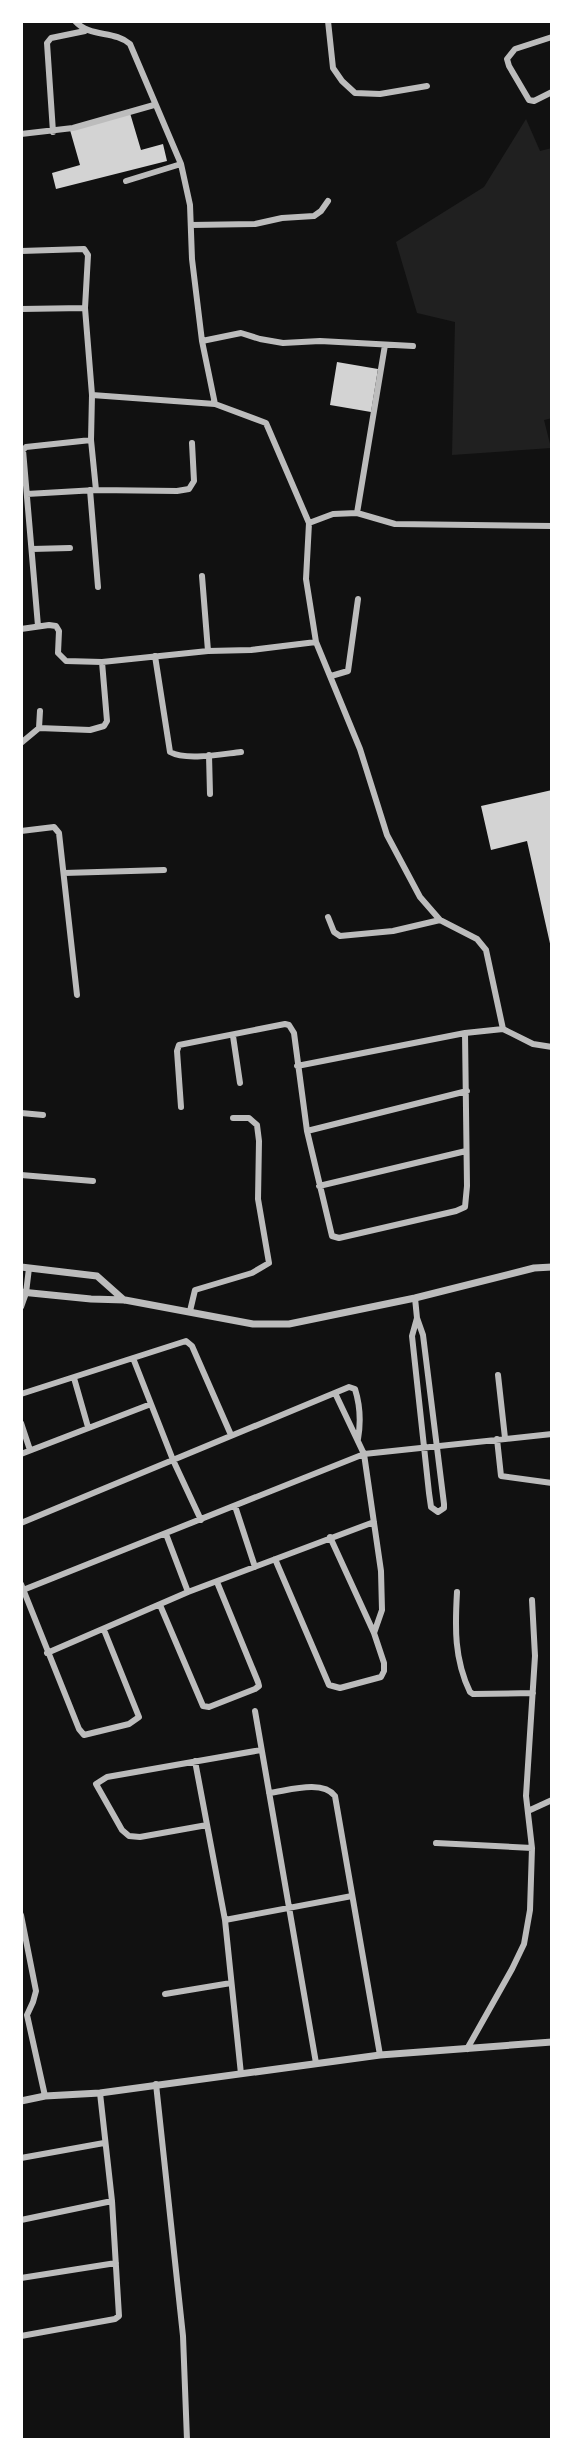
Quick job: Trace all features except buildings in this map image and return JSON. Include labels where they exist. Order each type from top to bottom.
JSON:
[{"type":"street","points":[[75,21],[86,31]]},
{"type":"street","points":[[328,21],[333,68],[342,82],[355,93],[380,94],[427,86]]},
{"type":"street","points":[[53,132],[48,40],[86,31],[120,37],[130,44],[181,164],[190,205],[192,259],[202,341],[215,404]]},
{"type":"street","points":[[552,37],[515,49],[508,59],[509,66],[529,100],[552,92]]},
{"type":"street","points":[[21,134],[53,132],[154,105]]},
{"type":"street","points":[[126,181],[181,164]]},
{"type":"street","points":[[191,225],[256,224],[282,218],[314,216],[328,201]]},
{"type":"street","points":[[21,251],[84,249],[88,255],[85,308],[92,395],[91,440],[98,587]]},
{"type":"street","points":[[21,309],[85,308]]},
{"type":"street","points":[[202,341],[241,332],[271,342],[320,341],[414,346]]},
{"type":"street","points":[[357,513],[385,345]]},
{"type":"street","points":[[92,395],[215,404],[266,423],[309,523],[306,579],[316,642],[360,749],[387,835],[420,897],[440,920],[477,939],[486,950],[503,1029]]},
{"type":"street","points":[[38,626],[23,450],[26,447],[91,440]]},
{"type":"street","points":[[27,494],[189,489],[194,481],[192,443]]},
{"type":"street","points":[[309,523],[333,514],[357,513],[395,524],[552,526]]},
{"type":"street","points":[[32,550],[69,548]]},
{"type":"street","points":[[202,576],[208,651]]},
{"type":"street","points":[[331,676],[348,671],[358,598]]},
{"type":"street","points":[[21,629],[52,625],[58,628],[58,653],[62,659],[102,662],[316,642]]},
{"type":"street","points":[[155,656],[168,750],[176,755],[240,752]]},
{"type":"street","points":[[21,743],[39,728],[90,730],[104,726],[107,721],[102,662]]},
{"type":"street","points":[[39,728],[40,711]]},
{"type":"street","points":[[209,755],[210,794]]},
{"type":"street","points":[[21,831],[57,828],[60,836],[77,995]]},
{"type":"street","points":[[64,873],[164,870]]},
{"type":"street","points":[[328,916],[334,932],[340,936],[393,931],[440,920]]},
{"type":"street","points":[[181,1107],[177,1047],[183,1043],[289,1025],[294,1033],[307,1131],[330,1232],[335,1238],[456,1211],[463,1209],[466,1204],[465,1033]]},
{"type":"street","points":[[297,1066],[465,1033],[503,1029],[533,1044],[552,1047]]},
{"type":"street","points":[[233,1036],[240,1083]]},
{"type":"street","points":[[307,1131],[467,1091]]},
{"type":"street","points":[[21,1113],[43,1115]]},
{"type":"street","points":[[191,1311],[195,1290],[252,1273],[269,1263],[258,1199],[257,1125],[249,1118],[233,1118]]},
{"type":"street","points":[[319,1186],[466,1151]]},
{"type":"street","points":[[21,1175],[93,1181]]},
{"type":"street","points":[[21,1307],[25,1267],[97,1276],[125,1300]]},
{"type":"street","points":[[24,1292],[125,1300],[232,1321],[272,1325],[289,1324],[415,1298],[534,1268],[552,1267]]},
{"type":"street","points":[[415,1298],[417,1318],[423,1335],[444,1504],[444,1508],[438,1512],[431,1507],[424,1447],[412,1336],[417,1318]]},
{"type":"street","points":[[21,1394],[184,1341],[189,1342],[231,1435]]},
{"type":"street","points":[[133,1358],[173,1460],[201,1520]]},
{"type":"street","points":[[498,1375],[505,1438]]},
{"type":"street","points":[[74,1378],[88,1427]]},
{"type":"street","points":[[21,1523],[349,1387],[356,1391],[360,1420],[358,1439]]},
{"type":"street","points":[[335,1393],[364,1454],[381,1571],[382,1610],[374,1633]]},
{"type":"street","points":[[21,1454],[151,1404]]},
{"type":"street","points":[[21,1423],[30,1450]]},
{"type":"street","points":[[104,1630],[139,1718],[134,1723],[92,1734],[82,1733],[22,1587],[166,1534],[364,1454],[552,1434]]},
{"type":"street","points":[[496,1439],[499,1472],[502,1476],[552,1483]]},
{"type":"street","points":[[235,1506],[255,1567]]},
{"type":"street","points":[[47,1653],[188,1592],[374,1522]]},
{"type":"street","points":[[166,1534],[188,1592]]},
{"type":"street","points":[[275,1559],[329,1685],[340,1688],[371,1681],[383,1675],[384,1663],[374,1633],[330,1537]]},
{"type":"street","points":[[160,1605],[203,1706],[209,1707],[256,1689],[258,1682],[217,1582]]},
{"type":"street","points":[[457,1592],[454,1635],[456,1653],[470,1692],[533,1693]]},
{"type":"street","points":[[467,2049],[524,1944],[530,1910],[532,1847],[526,1789],[533,1693],[532,1600]]},
{"type":"street","points":[[255,1711],[316,2063]]},
{"type":"street","points":[[207,1825],[132,1837],[122,1830],[96,1786],[97,1782],[107,1777],[261,1749]]},
{"type":"street","points":[[195,1761],[225,1920],[241,2074]]},
{"type":"street","points":[[269,1793],[321,1787],[334,1795],[380,2055]]},
{"type":"street","points":[[528,1811],[552,1800]]},
{"type":"street","points":[[436,1843],[532,1847]]},
{"type":"street","points":[[225,1920],[352,1896]]},
{"type":"street","points":[[21,1915],[36,1991],[27,2015],[45,2096]]},
{"type":"street","points":[[165,1994],[231,1983]]},
{"type":"street","points":[[21,2101],[45,2096],[100,2093],[380,2055],[552,2042]]},
{"type":"street","points":[[156,2084],[183,2336],[187,2440]]},
{"type":"street","points":[[21,2336],[115,2319],[119,2316],[112,2202],[100,2093]]},
{"type":"street","points":[[21,2158],[104,2143]]},
{"type":"street","points":[[21,2220],[112,2202]]},
{"type":"street","points":[[21,2278],[116,2263]]},
{"type":"shaded area","points":[[526,119],[540,151],[552,148],[552,418],[544,420],[551,448],[452,455],[455,322],[417,313],[396,242],[484,187]]}]
